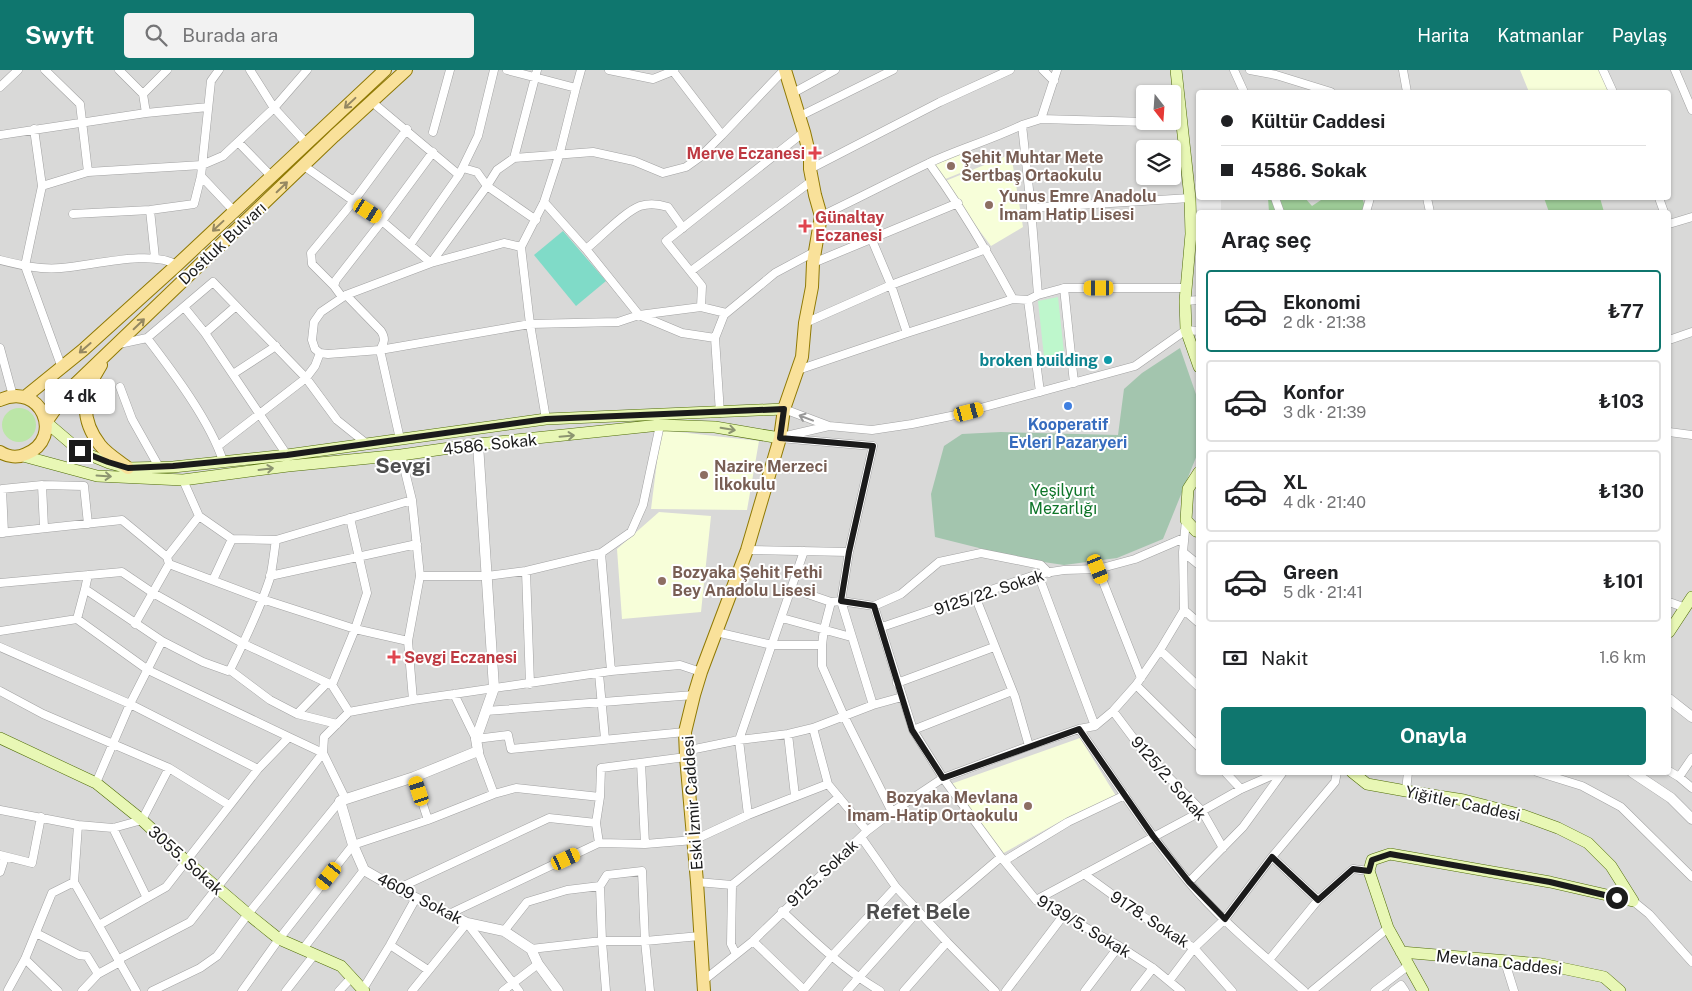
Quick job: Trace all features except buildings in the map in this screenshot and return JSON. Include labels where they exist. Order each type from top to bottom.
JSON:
[{"type":"main road","name":"Dostluk Bulvarı","points":[[0,400],[19,396],[62,368],[177,265],[385,70]]},
{"type":"main road","name":"Dostluk Bulvarı","points":[[0,466],[39,446],[43,439],[46,422],[68,391],[334,136],[406,70]]},
{"type":"main road","name":"Eski İzmir Caddesi","points":[[704,986],[686,754],[686,732],[701,672],[747,550],[780,438],[784,409],[802,357],[804,323],[812,287],[814,257],[821,216],[800,116],[784,70]]},
{"type":"main road","points":[[1176,70],[1182,123],[1194,181],[1190,198],[1195,234],[1185,301],[1186,330],[1196,358]]},
{"type":"main road","points":[[113,349],[94,375],[87,391],[85,406],[89,427],[101,446],[128,468]]},
{"type":"main road","points":[[19,396],[39,407],[44,414],[46,422]]},
{"type":"main road","name":"4586. Sokak","points":[[46,422],[80,451],[128,468],[159,467],[287,455],[546,419],[784,409]]},
{"type":"main road","name":"4586. Sokak","points":[[18,456],[97,476],[182,480],[288,466],[401,455],[478,444],[660,425],[715,427],[780,438]]},
{"type":"main road","points":[[0,452],[18,456]]},
{"type":"main road","points":[[1196,477],[1188,489],[1186,520],[1196,531]]},
{"type":"main road","points":[[1186,520],[1196,519]]},
{"type":"main road","points":[[1671,629],[1692,597]]},
{"type":"main road","name":"3055. Sokak","points":[[0,738],[96,783],[142,820],[217,889],[279,939],[341,966],[364,990]]},
{"type":"main road","name":"Yiğitler Caddesi","points":[[1356,775],[1367,784],[1464,800],[1522,815],[1558,828],[1588,843],[1611,866],[1633,901]]},
{"type":"main road","points":[[1423,991],[1388,928],[1369,871],[1372,860],[1390,854],[1550,882],[1633,901]]},
{"type":"main road","name":"Mevlana Caddesi","points":[[1401,952],[1542,964],[1604,977],[1620,991]]},
{"type":"street","points":[[0,87],[18,70]]},
{"type":"street","points":[[45,70],[80,104],[88,172]]},
{"type":"street","points":[[119,70],[143,94],[146,113]]},
{"type":"street","points":[[143,94],[167,70]]},
{"type":"street","points":[[73,214],[150,210],[194,204],[202,176],[211,81],[219,70]]},
{"type":"street","points":[[250,70],[274,108],[307,144]]},
{"type":"street","points":[[42,186],[88,172],[202,165],[223,156],[274,108],[307,70]]},
{"type":"street","points":[[433,132],[450,70]]},
{"type":"street","points":[[410,245],[461,171],[478,136],[494,70]]},
{"type":"street","points":[[507,70],[536,73],[576,88]]},
{"type":"street","points":[[546,419],[530,324],[521,247],[544,202],[559,156],[581,70]]},
{"type":"street","points":[[609,70],[652,79],[673,70],[722,135]]},
{"type":"street","points":[[431,263],[497,170],[514,158],[593,152],[634,161],[663,173],[686,167],[700,158],[784,70]]},
{"type":"street","points":[[793,93],[834,70]]},
{"type":"street","points":[[800,116],[893,70]]},
{"type":"street","points":[[690,271],[811,174],[940,102],[1010,70]]},
{"type":"street","points":[[1043,70],[1054,81]]},
{"type":"street","points":[[1041,119],[1057,70]]},
{"type":"street","points":[[1234,70],[1243,90]]},
{"type":"street","points":[[1250,70],[1275,72],[1325,90]]},
{"type":"street","points":[[1403,70],[1407,90]]},
{"type":"street","points":[[1602,70],[1612,90]]},
{"type":"street","points":[[1607,81],[1608,70]]},
{"type":"street","points":[[1675,70],[1691,105]]},
{"type":"street","points":[[514,158],[536,73]]},
{"type":"street","points":[[372,102],[433,152],[461,171],[477,172],[487,186],[536,220]]},
{"type":"street","points":[[0,135],[146,113],[208,107]]},
{"type":"street","points":[[821,216],[929,163],[1041,119],[1182,123]]},
{"type":"street","points":[[1022,126],[1038,295]]},
{"type":"street","points":[[34,129],[42,186],[24,266],[62,368]]},
{"type":"street","points":[[400,439],[380,350],[384,342],[384,336],[312,264],[311,253],[353,202],[407,129]]},
{"type":"street","points":[[702,308],[702,286],[666,241],[804,132]]},
{"type":"street","points":[[238,142],[272,177]]},
{"type":"street","points":[[334,286],[336,280],[433,152]]},
{"type":"street","points":[[929,163],[958,203],[1013,299]]},
{"type":"street","points":[[304,166],[382,221],[431,263]]},
{"type":"street","points":[[202,176],[234,211]]},
{"type":"street","points":[[1031,208],[1190,198]]},
{"type":"street","points":[[544,202],[586,249],[639,315],[682,333],[715,338]]},
{"type":"street","points":[[720,412],[715,338],[726,313],[775,273],[814,257],[872,240],[958,203]]},
{"type":"street","points":[[586,249],[640,206],[650,204],[668,207],[683,228]]},
{"type":"street","points":[[150,210],[155,258]]},
{"type":"street","points":[[1671,223],[1692,217]]},
{"type":"street","points":[[872,240],[891,285],[907,332]]},
{"type":"street","points":[[521,247],[504,243],[431,263],[344,296],[321,312],[314,322],[312,340],[315,348],[320,353],[328,354],[380,350],[530,324],[618,322],[639,315],[702,308],[726,313]]},
{"type":"street","points":[[804,323],[891,285],[986,249]]},
{"type":"street","points":[[0,260],[24,266],[60,268],[94,262],[155,258],[166,259],[177,265]]},
{"type":"street","points":[[113,349],[147,338],[213,282],[306,378],[337,420],[367,444]]},
{"type":"street","points":[[1064,288],[1074,383]]},
{"type":"street","points":[[798,370],[907,332],[1013,299],[1028,300],[1038,295],[1064,288],[1186,288]]},
{"type":"street","points":[[1028,300],[1040,392]]},
{"type":"street","points":[[1185,301],[1196,300]]},
{"type":"street","points":[[205,333],[236,306]]},
{"type":"street","points":[[184,307],[205,333],[287,455]]},
{"type":"street","points":[[784,409],[829,426],[872,430],[912,424],[951,416],[1135,366],[1186,330],[1196,331]]},
{"type":"street","points":[[1671,339],[1692,332]]},
{"type":"street","points":[[147,338],[170,370],[218,446],[223,461]]},
{"type":"street","points":[[233,374],[276,346]]},
{"type":"street","points":[[0,348],[19,396]]},
{"type":"street","points":[[218,446],[306,378],[315,366],[320,353]]},
{"type":"street","points":[[120,387],[132,419],[159,467]]},
{"type":"street","points":[[420,576],[487,576],[526,571],[601,553],[631,532],[643,505],[660,425]]},
{"type":"street","points":[[780,438],[829,426]]},
{"type":"street","points":[[1671,432],[1692,435]]},
{"type":"street","points":[[780,438],[873,446],[849,552],[841,601],[873,705]]},
{"type":"street","points":[[476,739],[494,688],[478,444]]},
{"type":"street","points":[[401,455],[412,500],[420,576],[408,641],[413,700]]},
{"type":"street","points":[[182,480],[198,516],[232,539],[276,540],[412,500]]},
{"type":"street","points":[[88,524],[84,486],[42,485],[2,489],[2,533],[44,528],[88,524],[122,520],[168,560],[213,580],[262,599],[356,629],[408,641]]},
{"type":"street","points":[[42,485],[44,528]]},
{"type":"street","points":[[134,624],[153,593],[168,560],[198,516]]},
{"type":"street","points":[[297,714],[330,684],[356,629],[367,593],[350,518]]},
{"type":"street","points":[[1186,520],[1183,552],[1184,610],[1196,621]]},
{"type":"street","name":"9125/22. Sokak","points":[[882,628],[1038,574],[1064,570],[1098,569],[1135,560],[1184,538]]},
{"type":"street","points":[[213,580],[232,539]]},
{"type":"street","points":[[230,670],[244,644],[262,599],[270,576],[276,540]]},
{"type":"street","points":[[270,576],[360,558],[417,544]]},
{"type":"street","points":[[747,550],[849,552]]},
{"type":"street","points":[[748,815],[739,740],[793,589],[804,551]]},
{"type":"street","points":[[1183,552],[1196,563]]},
{"type":"street","points":[[601,553],[611,671]]},
{"type":"street","points":[[793,589],[831,602],[841,601],[874,606],[901,594],[939,562],[981,553],[1041,565],[1049,573]]},
{"type":"street","points":[[1098,569],[1138,681],[1196,744]]},
{"type":"street","points":[[526,571],[530,684]]},
{"type":"street","points":[[0,584],[122,572],[153,593],[244,644],[330,684],[349,712]]},
{"type":"street","points":[[1038,574],[1095,726]]},
{"type":"street","points":[[77,619],[88,575]]},
{"type":"street","points":[[85,589],[134,624],[162,641],[204,662],[228,671],[230,670],[270,700],[297,714],[337,724]]},
{"type":"street","points":[[975,596],[1012,691],[1030,746]]},
{"type":"street","points":[[831,602],[824,629],[822,666],[844,716],[892,812]]},
{"type":"street","points":[[1671,603],[1686,608]]},
{"type":"street","name":"9139/5. Sokak","points":[[874,606],[912,730],[943,778],[1002,859],[1036,900],[1119,946],[1153,968],[1181,991]]},
{"type":"street","name":"9125. Sokak","points":[[704,986],[864,834],[892,812],[943,778],[1079,729],[1095,726],[1113,711],[1138,681],[1160,650],[1184,610]]},
{"type":"street","points":[[782,618],[852,637]]},
{"type":"street","points":[[0,631],[77,619],[148,670],[323,753]]},
{"type":"street","points":[[716,632],[772,645],[822,645]]},
{"type":"street","points":[[96,783],[130,704],[162,641]]},
{"type":"street","points":[[0,647],[130,704],[258,769]]},
{"type":"street","points":[[897,683],[994,647]]},
{"type":"street","points":[[1160,650],[1196,684]]},
{"type":"street","points":[[342,800],[323,753],[324,737],[349,712],[413,700],[611,671],[680,665],[701,672]]},
{"type":"street","points":[[600,674],[605,739]]},
{"type":"street","points":[[0,691],[43,714],[169,768],[229,805]]},
{"type":"street","points":[[912,730],[1012,691]]},
{"type":"street","points":[[454,694],[476,739],[478,751],[494,794]]},
{"type":"street","points":[[486,711],[694,695]]},
{"type":"street","points":[[599,843],[596,823],[600,797],[601,768],[641,763],[686,754],[739,740],[788,734],[813,728],[873,705],[902,697]]},
{"type":"street","points":[[1671,701],[1692,717]]},
{"type":"street","name":"9125/2. Sokak","points":[[1113,711],[1143,750],[1202,811],[1223,848]]},
{"type":"street","points":[[813,728],[828,784],[864,834],[896,887],[995,991]]},
{"type":"street","points":[[1079,729],[1153,836],[1189,882],[1225,919],[1304,991]]},
{"type":"street","points":[[476,739],[508,735],[511,749],[686,732]]},
{"type":"street","points":[[788,734],[795,796]]},
{"type":"street","points":[[99,925],[166,887],[258,769],[288,737]]},
{"type":"street","points":[[152,991],[200,968],[217,956],[248,914],[342,800],[414,777],[478,751]]},
{"type":"street","points":[[82,991],[98,974],[190,922],[323,753]]},
{"type":"street","points":[[1679,777],[1692,758]]},
{"type":"street","points":[[641,763],[645,844]]},
{"type":"street","points":[[0,810],[78,825],[113,828],[142,820],[169,768]]},
{"type":"street","points":[[1671,772],[1692,788]]},
{"type":"street","points":[[1228,775],[1241,789]]},
{"type":"street","points":[[1036,900],[1241,789],[1275,775]]},
{"type":"street","points":[[1189,882],[1243,827],[1280,775]]},
{"type":"street","points":[[1169,981],[1194,948],[1225,919],[1272,857],[1335,782],[1336,775]]},
{"type":"street","points":[[1406,791],[1408,775]]},
{"type":"street","points":[[1547,775],[1582,786],[1621,808],[1692,877]]},
{"type":"street","points":[[1636,775],[1671,798],[1692,819]]},
{"type":"street","points":[[414,777],[428,820]]},
{"type":"street","points":[[449,914],[599,843],[645,844],[694,840],[748,815],[828,784]]},
{"type":"street","points":[[242,991],[279,939],[353,845],[428,820],[494,794],[516,788],[600,797]]},
{"type":"street","points":[[927,920],[1002,859],[1068,822],[1125,795]]},
{"type":"street","points":[[697,882],[732,885],[838,797]]},
{"type":"street","name":"4609. Sokak","points":[[342,800],[353,845],[364,870],[397,889],[467,923],[504,932],[531,949]]},
{"type":"street","points":[[0,872],[3,856],[32,863],[41,817]]},
{"type":"street","points":[[397,889],[549,818],[596,823]]},
{"type":"street","points":[[78,825],[74,882],[136,991]]},
{"type":"street","points":[[113,828],[147,898]]},
{"type":"street","points":[[1272,857],[1318,900]]},
{"type":"street","points":[[1269,960],[1318,900],[1353,869],[1369,871]]},
{"type":"street","points":[[303,949],[364,870]]},
{"type":"street","points":[[606,991],[600,886],[607,876],[642,872],[645,941],[650,991]]},
{"type":"street","name":"9178. Sokak","points":[[1084,874],[1139,914],[1194,948],[1232,991]]},
{"type":"street","points":[[0,987],[9,991],[25,959],[52,893],[74,882]]},
{"type":"street","points":[[732,885],[731,944],[736,954]]},
{"type":"street","points":[[504,932],[527,902],[567,890],[600,886]]},
{"type":"street","points":[[753,940],[803,990],[896,887]]},
{"type":"street","points":[[364,990],[416,898]]},
{"type":"street","points":[[1633,901],[1649,914],[1692,962]]},
{"type":"street","points":[[782,911],[831,957],[857,978],[880,991]]},
{"type":"street","points":[[847,991],[918,911]]},
{"type":"street","points":[[1006,991],[1063,916]]},
{"type":"street","points":[[412,991],[467,923],[519,991]]},
{"type":"street","points":[[1312,991],[1388,928]]},
{"type":"street","points":[[36,932],[79,955],[87,956],[98,974]]},
{"type":"street","points":[[558,991],[538,964],[531,949],[602,941],[645,941],[700,936]]},
{"type":"street","points":[[904,991],[947,942]]},
{"type":"street","points":[[390,945],[428,970]]},
{"type":"street","points":[[1085,991],[1119,946]]},
{"type":"street","points":[[286,991],[314,954]]},
{"type":"street","points":[[25,959],[58,991]]},
{"type":"street","points":[[1505,962],[1514,991]]},
{"type":"street","points":[[503,991],[538,964]]},
{"type":"street","points":[[1374,991],[1409,965]]},
{"type":"street","points":[[1135,991],[1153,968]]},
{"type":"street","points":[[339,991],[351,978]]},
{"type":"street","points":[[1393,991],[1402,984],[1405,991]]},
{"type":"shaded area","points":[[0,70],[1692,70],[1692,991],[0,991]]},
{"type":"shaded area","points":[[1520,70],[1600,70],[1607,90],[1528,90]]},
{"type":"shaded area","name":"Şehit Muhtar Mete Sertbaş Ortaokulu","points":[[962,152],[970,169],[943,180],[932,164]]},
{"type":"shaded area","name":"Yunus Emre Anadolu İmam Hatip Lisesi","points":[[1011,154],[1023,227],[991,246],[943,182]]},
{"type":"shaded area","points":[[1196,181],[1196,200],[1221,200],[1221,210],[1196,210],[1196,234],[1191,235],[1189,182]]},
{"type":"shaded area","points":[[563,231],[606,281],[576,306],[534,255]]},
{"type":"shaded area","points":[[1058,297],[1065,362],[1045,366],[1038,301]]},
{"type":"shaded area","name":"Nazire Merzeci İlkokulu","points":[[661,430],[759,441],[747,510],[651,509]]},
{"type":"shaded area","name":"Bozyaka Şehit Fethi Bey Anadolu Lisesi","points":[[659,512],[711,516],[701,612],[622,619],[617,549]]},
{"type":"shaded area","name":"Bozyaka Mevlana İmam-Hatip Ortaokulu","points":[[1080,738],[1116,796],[1070,816],[1000,855],[948,785]]},
{"type":"green space","points":[[1268,200],[1307,200],[1312,206],[1321,200],[1363,200],[1367,210],[1269,210]]},
{"type":"green space","points":[[1545,200],[1601,200],[1603,210],[1548,210]]},
{"type":"green space","name":"Yeşilyurt Mezarlığı","points":[[1180,348],[1196,394],[1196,457],[1163,539],[1117,558],[1064,565],[1023,559],[935,537],[931,494],[944,446],[962,434],[1001,432],[1118,435],[1124,389],[1142,373]]},
{"type":"green space","points":[[19,408],[26,409],[31,413],[35,418],[35,432],[31,437],[26,441],[19,442],[12,441],[7,437],[3,432],[2,425],[3,418],[7,413],[12,409]]},
{"type":"place","name":"Merve Eczanesi","points":[[815,153]]},
{"type":"place","name":"Şehit Muhtar Mete Sertbaş Ortaokulu","points":[[951,166]]},
{"type":"place","name":"Yunus Emre Anadolu İmam Hatip Lisesi","points":[[989,205]]},
{"type":"place","name":"Günaltay Eczanesi","points":[[805,226]]},
{"type":"place","name":"broken building","points":[[1108,360]]},
{"type":"place","name":"Kooperatif Evleri Pazaryeri","points":[[1068,406]]},
{"type":"place","name":"Nazire Merzeci İlkokulu","points":[[704,475]]},
{"type":"place","name":"Bozyaka Şehit Fethi Bey Anadolu Lisesi","points":[[662,581]]},
{"type":"place","name":"Sevgi Eczanesi","points":[[394,657]]},
{"type":"place","name":"Bozyaka Mevlana İmam-Hatip Ortaokulu","points":[[1028,806]]},
{"type":"district","name":"Sevgi","points":[[403,466]]},
{"type":"district","name":"Refet Bele","points":[[918,912]]},
{"type":"route","points":[[80,451],[128,468],[173,466],[287,455],[546,419],[784,409],[780,438],[873,446],[849,552],[841,601],[874,606],[912,730],[943,778],[1079,729],[1153,836],[1189,882],[1225,919],[1272,857],[1318,900],[1353,869],[1369,871],[1372,860],[1390,854],[1550,882],[1617,898]]}]
